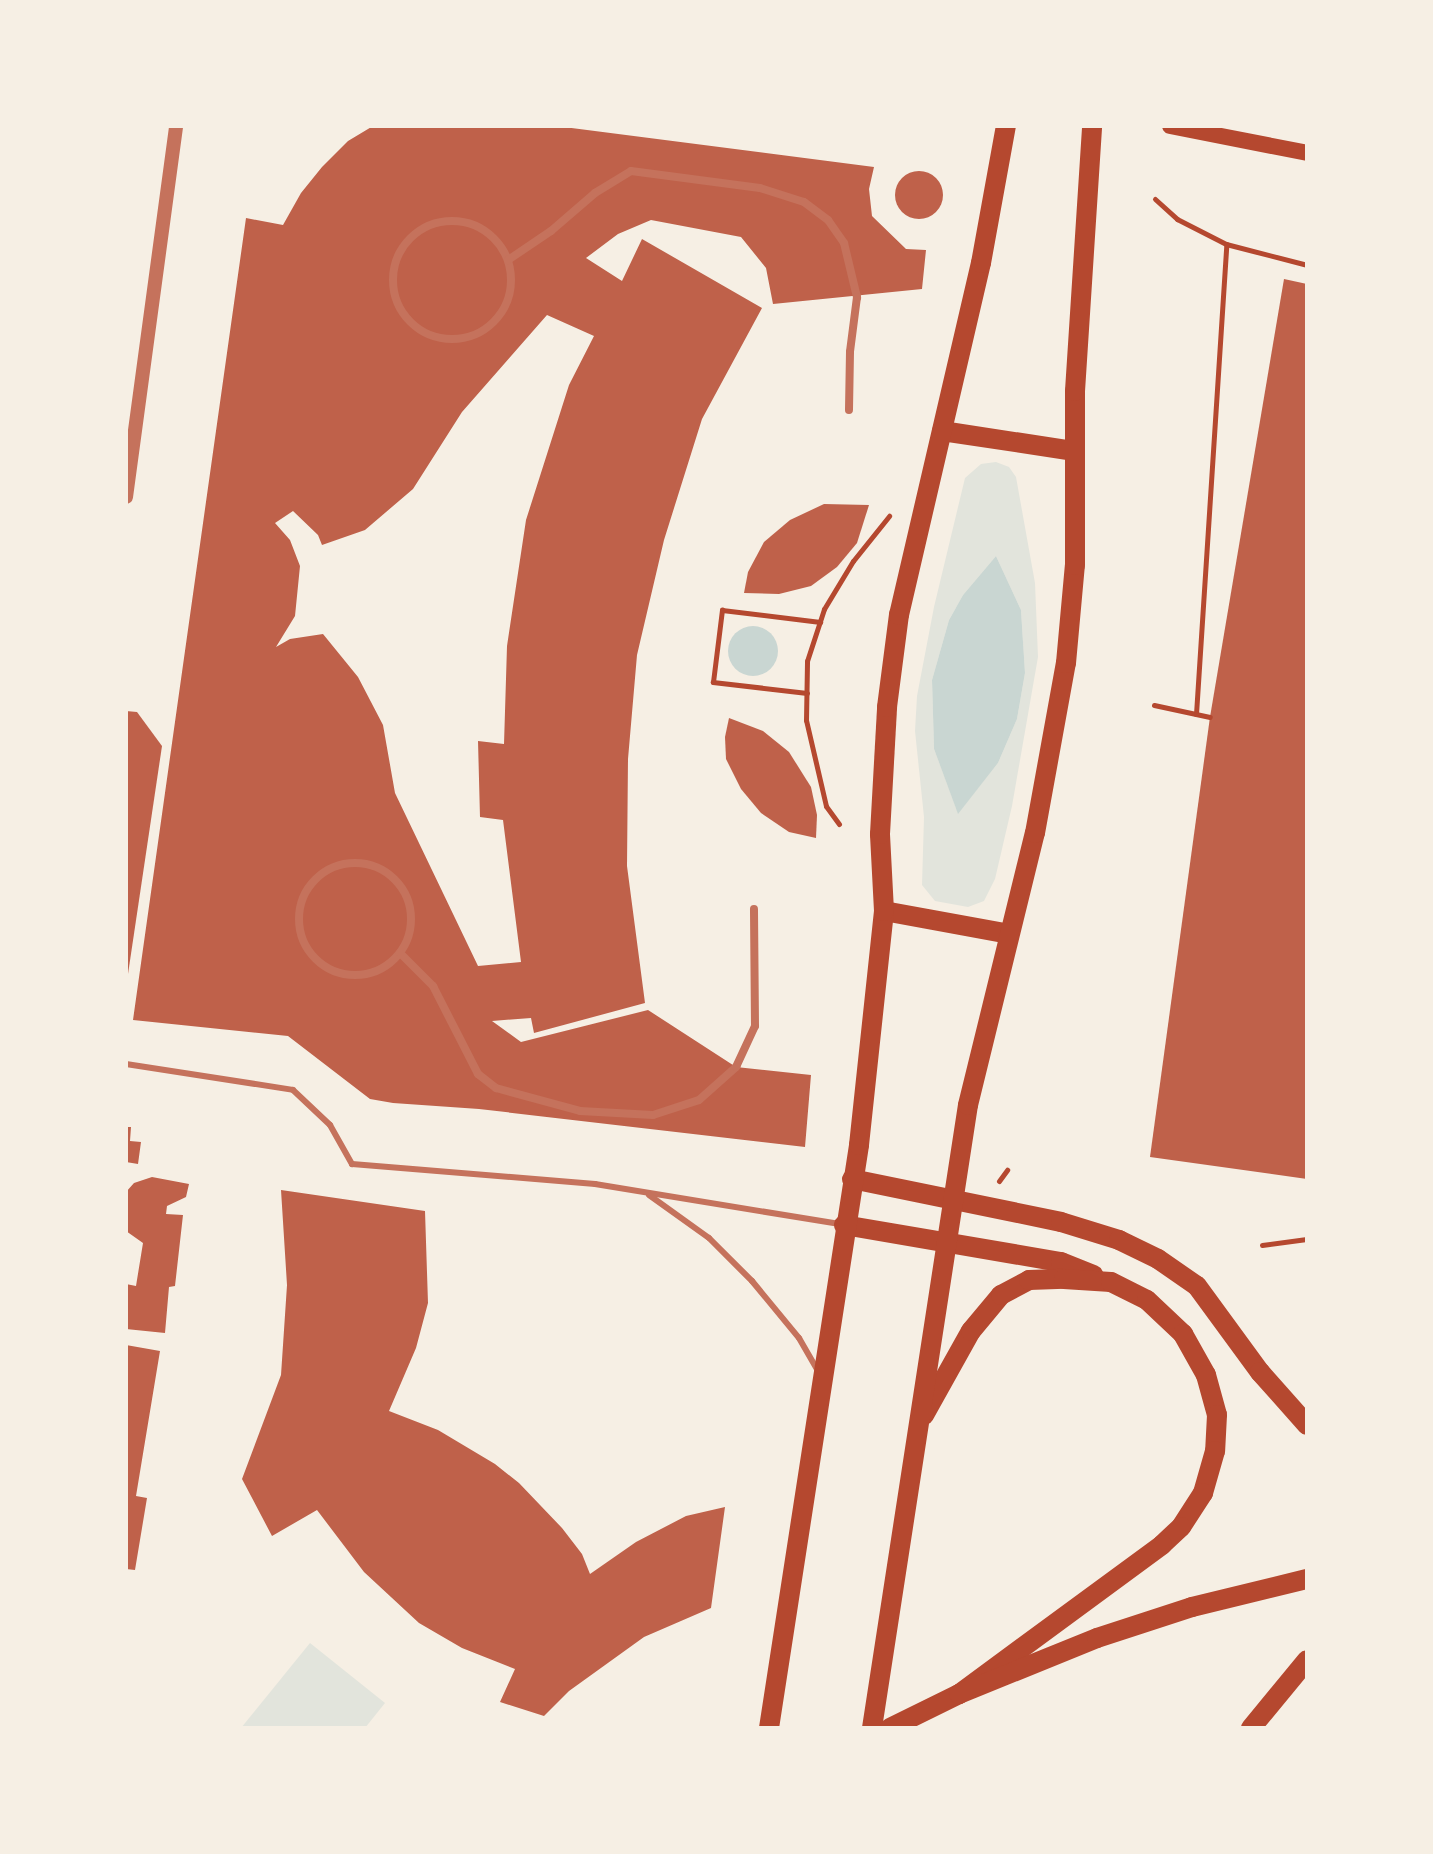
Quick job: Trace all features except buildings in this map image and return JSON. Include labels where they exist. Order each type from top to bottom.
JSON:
[{"type":"main road","points":[[769,1728],[852,1179],[884,911],[880,834],[887,707],[899,615],[981,263],[1006,126]]},
{"type":"main road","points":[[872,1728],[945,1242],[975,1068],[1045,787],[1066,663],[1075,565],[1075,391],[1092,126]]},
{"type":"main road","points":[[1170,126],[1307,153]]},
{"type":"main road","points":[[942,431],[1075,451]]},
{"type":"main road","points":[[884,911],[1009,934]]},
{"type":"main road","points":[[852,1179],[1061,1222],[1119,1240],[1158,1259],[1197,1286],[1260,1372],[1307,1425]]},
{"type":"main road","points":[[844,1225],[1061,1262],[1147,1300],[1183,1334],[1206,1375],[1217,1415],[1215,1451],[1203,1493],[1181,1527],[1162,1545],[959,1694]]},
{"type":"main road","points":[[917,1429],[971,1331],[1001,1295],[1029,1280],[1111,1282]]},
{"type":"main road","points":[[890,1728],[959,1694],[1145,1622],[1307,1579]]},
{"type":"main road","points":[[1251,1728],[1307,1660]]},
{"type":"street","points":[[126,497],[130,440],[176,126]]},
{"type":"street","points":[[508,260],[551,231],[595,193],[631,171],[760,188],[804,202],[828,220],[844,243],[857,297],[850,352],[849,410]]},
{"type":"street","points":[[456,220],[474,224],[490,233],[508,260],[512,285],[507,305],[495,322],[479,334],[458,340],[437,338],[418,329],[404,314],[395,296],[392,275],[396,257],[406,241],[437,222],[456,220]]},
{"type":"street","points":[[349,863],[368,864],[385,871],[399,884],[408,900],[412,918],[409,937],[400,953],[387,966],[351,975],[333,971],[317,961],[302,938],[299,910],[316,877],[332,867],[349,863]]},
{"type":"street","points":[[400,953],[433,986],[478,1074],[496,1088],[580,1111],[653,1115],[699,1100],[736,1067],[755,1026],[754,909]]},
{"type":"lane","points":[[126,1064],[293,1090],[330,1125],[352,1164],[595,1184],[844,1225]]},
{"type":"lane","points":[[646,1192],[709,1238],[752,1281],[799,1338],[822,1377]]},
{"type":"path","points":[[1155,199],[1177,219],[1226,244],[1307,265]]},
{"type":"path","points":[[1196,714],[1226,244]]},
{"type":"path","points":[[839,824],[826,806],[806,720],[807,661],[820,622],[853,561],[889,516]]},
{"type":"path","points":[[807,693],[713,682],[722,610],[820,622]]},
{"type":"path","points":[[1154,705],[1210,717]]},
{"type":"path","points":[[998,1182],[1007,1170]]},
{"type":"path","points":[[1262,1245],[1307,1239]]},
{"type":"shaded area","points":[[996,462],[1009,467],[1016,477],[1035,583],[1038,657],[1012,806],[995,879],[984,901],[968,907],[935,901],[922,885],[924,817],[915,731],[917,696],[934,607],[965,478],[981,464]],"holes":[[[996,556],[1021,610],[1025,673],[1017,719],[998,763],[958,813],[934,749],[932,680],[949,620],[963,595]]]},
{"type":"shaded area","points":[[996,556],[1021,610],[1025,673],[1017,719],[998,763],[958,814],[934,749],[932,680],[949,620],[963,595]]},
{"type":"shaded area","points":[[753,626],[771,633],[778,651],[771,669],[753,676],[735,669],[728,651],[735,633]]},
{"type":"shaded area","points":[[310,1643],[385,1703],[365,1728],[241,1728]]}]
